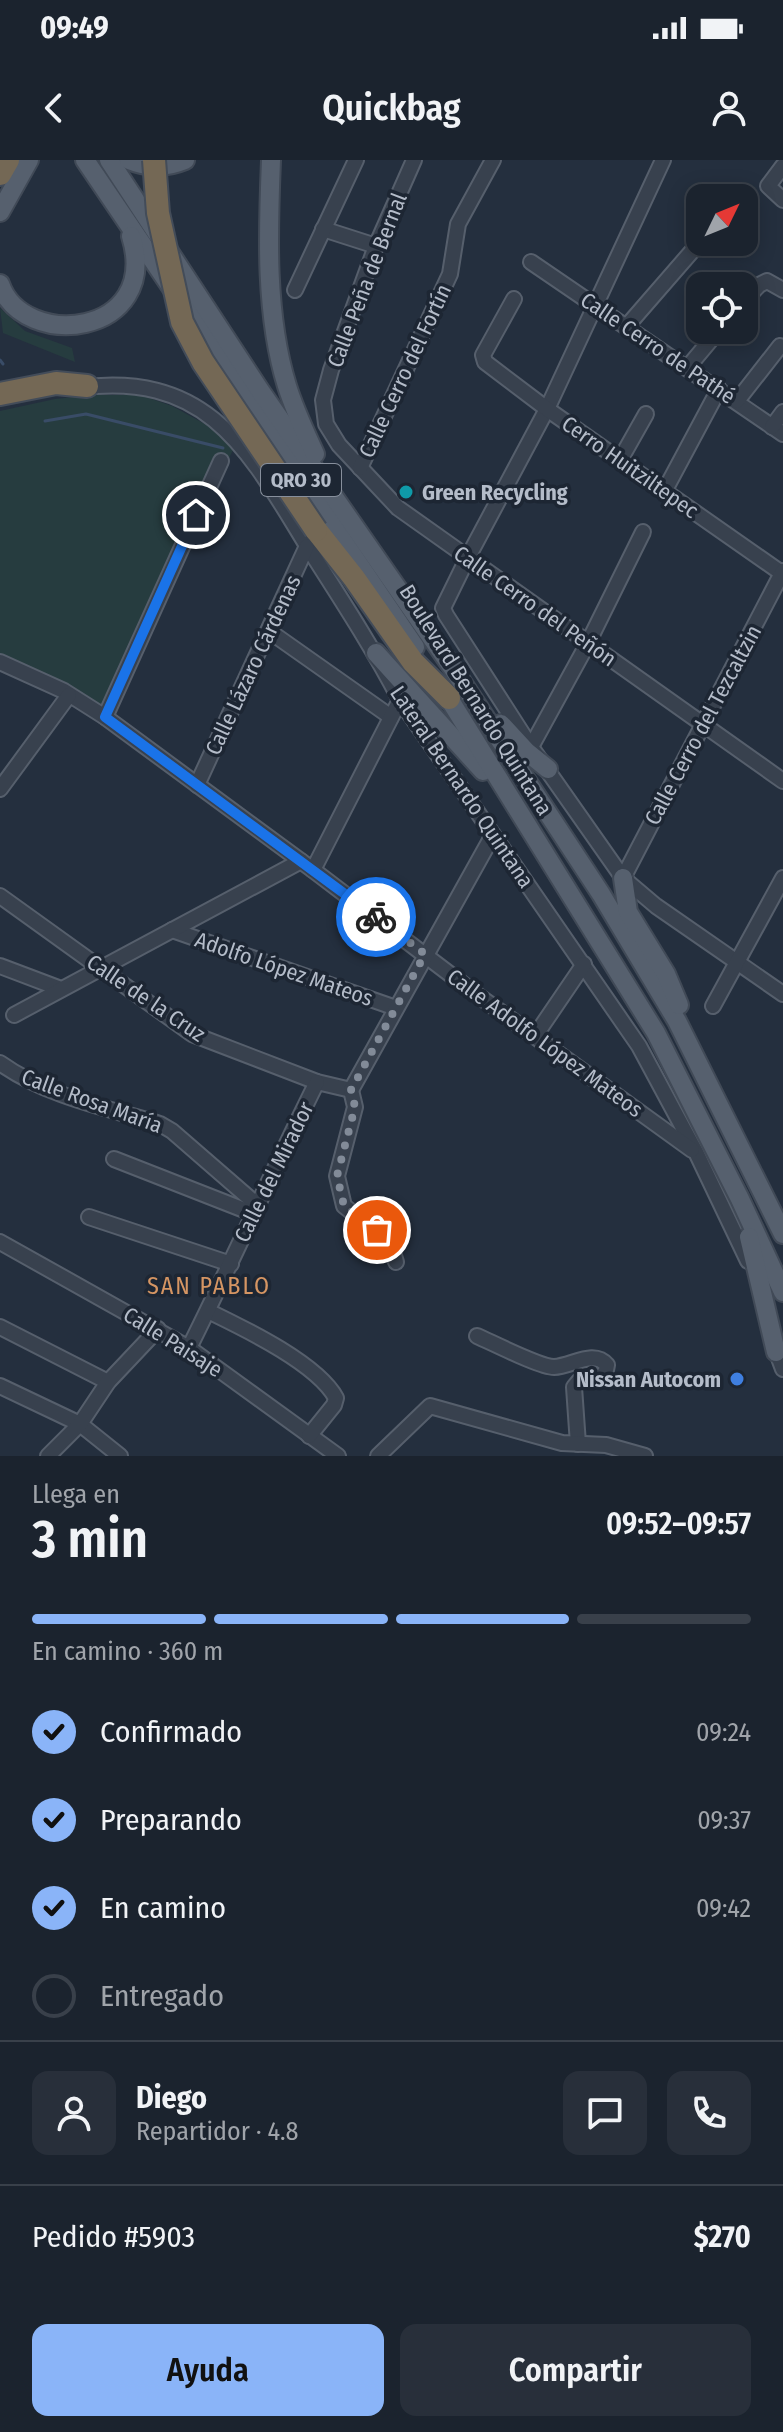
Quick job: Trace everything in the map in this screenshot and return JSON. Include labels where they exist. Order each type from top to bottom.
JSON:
[{"type":"highway","points":[[0,174],[8,160]]},
{"type":"highway","points":[[154,160],[158,213],[182,322],[203,362],[312,538],[354,578],[413,662],[449,698]]},
{"type":"highway","points":[[0,394],[56,383],[87,386]]},
{"type":"main road","points":[[0,223],[3,207],[29,160]]},
{"type":"main road","name":"Boulevard Bernardo Quintana","points":[[85,160],[449,698],[656,1033],[783,1292]]},
{"type":"main road","name":"Boulevard Bernardo Quintana","points":[[109,160],[261,392],[452,667],[601,894],[677,1021],[783,1234]]},
{"type":"main road","points":[[129,160],[146,166],[169,166],[185,160]]},
{"type":"main road","points":[[271,160],[272,294],[286,384],[319,462],[362,536]]},
{"type":"main road","points":[[0,284],[16,308],[39,320],[65,325],[96,322],[116,310],[131,290],[136,262],[128,227],[113,202]]},
{"type":"main road","points":[[376,653],[512,803]]},
{"type":"main road","points":[[452,667],[481,697],[506,730],[548,769]]},
{"type":"main road","points":[[623,878],[628,912],[666,974],[701,1068]]},
{"type":"main road","points":[[740,1199],[779,1360]]},
{"type":"street","points":[[295,290],[356,160]]},
{"type":"street","name":"Calle Peña de Bernal","points":[[323,400],[376,246],[414,160]]},
{"type":"street","name":"Calle Cerro del Fortín","points":[[360,468],[450,274],[458,224],[493,160]]},
{"type":"street","points":[[663,160],[547,409],[443,608],[531,747],[623,878],[656,906],[783,994]]},
{"type":"street","points":[[783,166],[768,186],[783,200]]},
{"type":"street","points":[[323,229],[376,246]]},
{"type":"street","points":[[627,326],[688,256]]},
{"type":"street","name":"Calle Cerro de Pathé","points":[[531,262],[778,431]]},
{"type":"street","points":[[758,286],[767,281],[783,290]]},
{"type":"street","name":"Cerro Huitziltepec","points":[[514,299],[483,355],[485,362],[547,409],[783,573]]},
{"type":"street","points":[[688,367],[707,344]]},
{"type":"street","points":[[737,401],[780,346]]},
{"type":"street","name":"Lateral Bernardo Quintana","points":[[0,405],[20,398],[87,386],[144,389],[176,396],[202,410],[247,451],[312,538],[400,700],[639,1046],[696,1152],[745,1253],[779,1360]]},
{"type":"street","points":[[665,490],[719,389]]},
{"type":"street","name":"Calle Cerro del Peñón","points":[[323,400],[326,424],[339,445],[398,508],[783,781]]},
{"type":"street","points":[[778,431],[783,412]]},
{"type":"street","points":[[620,460],[646,414]]},
{"type":"street","points":[[105,717],[221,461]]},
{"type":"street","points":[[531,747],[588,643],[643,532]]},
{"type":"street","name":"Calle Lázaro Cárdenas","points":[[197,785],[312,538]]},
{"type":"street","name":"Calle Cerro del Tezcaltzin","points":[[623,878],[783,573]]},
{"type":"street","points":[[269,631],[391,717]]},
{"type":"street","name":"Calle Adolfo López Mateos","points":[[0,662],[69,695],[105,717],[696,1152]]},
{"type":"street","points":[[0,789],[69,695]]},
{"type":"street","points":[[14,1015],[172,930],[307,865],[400,700]]},
{"type":"street","points":[[396,1262],[390,1242],[344,1206],[337,1176],[355,1107],[351,1090],[493,835]]},
{"type":"street","points":[[713,1006],[783,878]]},
{"type":"street","name":"Calle de la Cruz","points":[[0,896],[192,1034],[317,1082],[351,1090]]},
{"type":"street","name":"Adolfo López Mateos","points":[[172,930],[396,1008]]},
{"type":"street","points":[[535,1036],[584,964]]},
{"type":"street","points":[[0,966],[61,989]]},
{"type":"street","name":"Calle Rosa María","points":[[0,1063],[18,1076],[63,1095],[160,1124],[172,1131],[254,1208]]},
{"type":"street","name":"Calle del Mirador","points":[[189,1348],[317,1082]]},
{"type":"street","points":[[114,1159],[254,1208]]},
{"type":"street","points":[[89,1217],[231,1264]]},
{"type":"street","name":"Calle Paisaje","points":[[0,1242],[189,1348],[338,1456]]},
{"type":"street","points":[[208,1311],[260,1335],[309,1370],[333,1392],[336,1398],[334,1405],[309,1436]]},
{"type":"street","points":[[48,1456],[80,1424],[108,1382],[158,1329]]},
{"type":"street","points":[[2,1332],[108,1382]]},
{"type":"street","points":[[477,1336],[552,1367],[594,1357],[602,1359],[607,1365],[605,1375],[579,1381],[574,1387],[578,1444]]},
{"type":"street","points":[[0,1386],[80,1424],[120,1456]]},
{"type":"street","points":[[378,1456],[430,1406],[562,1443],[645,1456]]},
{"type":"green space","points":[[0,308],[25,331],[72,348],[75,362],[3,333]]},
{"type":"green space","points":[[92,395],[140,395],[172,406],[225,435],[233,450],[104,707],[0,658],[0,411]]},
{"type":"waterway","points":[[0,360],[3,364]]},
{"type":"waterway","points":[[45,421],[86,414],[223,448]]},
{"type":"way so far","points":[[376,917],[425,954],[351,1090],[355,1107],[337,1176],[344,1206],[377,1230]]},
{"type":"place","name":"Green Recycling","points":[[406,492]]},
{"type":"place","name":"Nissan Autocom","points":[[737,1379]]},
{"type":"district","name":"SAN PABLO","points":[[209,1286]]},
{"type":"route","points":[[196,515],[105,717],[376,917]]}]
